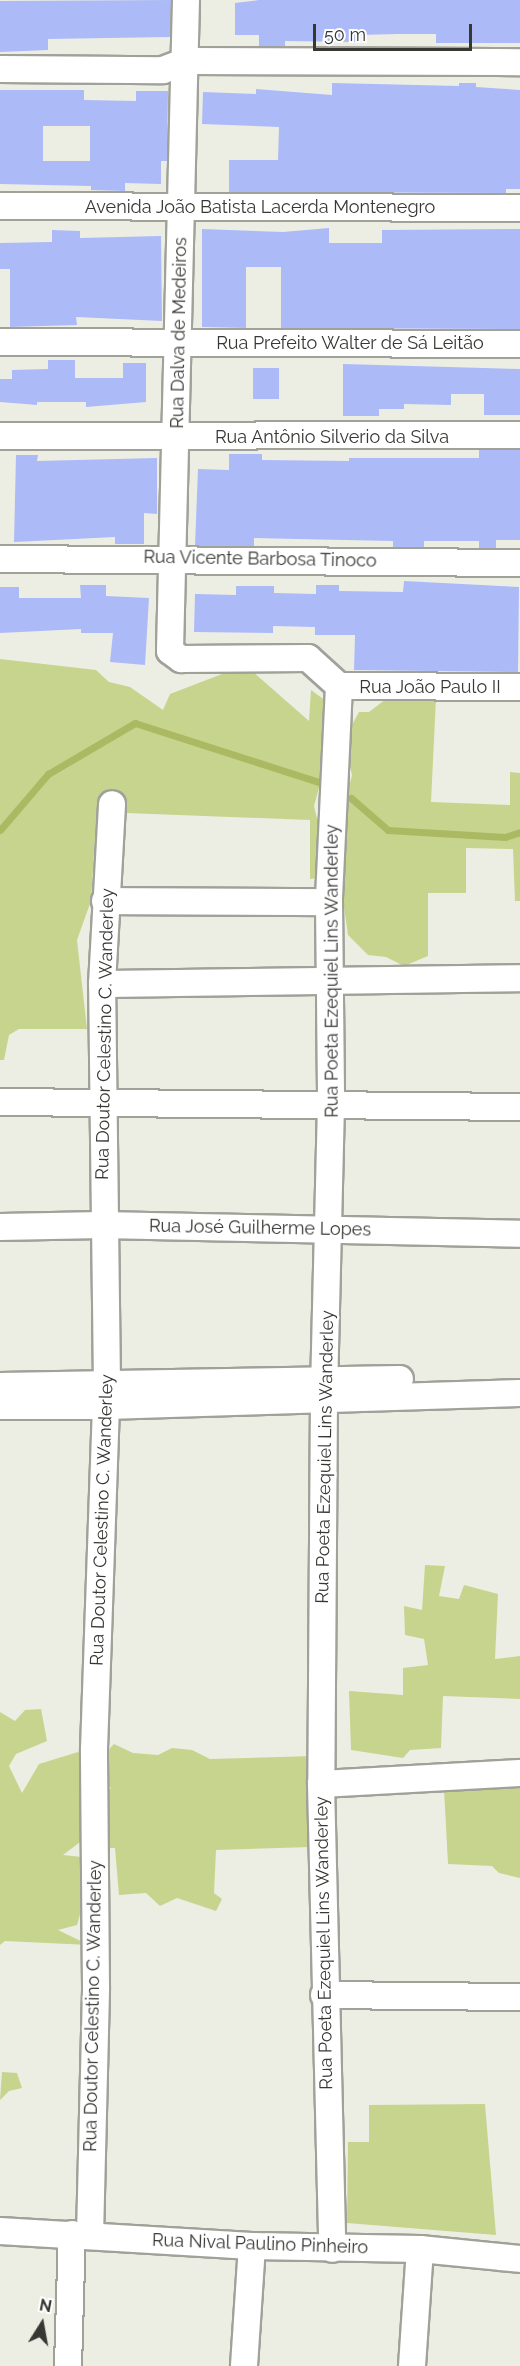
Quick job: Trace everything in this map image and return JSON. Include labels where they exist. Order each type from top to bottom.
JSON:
[{"type":"street","name":"Rua Dalva de Medeiros","points":[[186,0],[187,61],[181,207],[175,558],[170,651],[181,658],[308,658],[332,678]]},
{"type":"street","points":[[0,69],[163,70],[187,61],[520,62]]},
{"type":"street","name":"Avenida João Batista Lacerda Montenegro","points":[[0,206],[520,208]]},
{"type":"street","name":"Rua Prefeito Walter de Sá Leitão","points":[[0,342],[520,344]]},
{"type":"street","name":"Rua Antônio Silverio da Silva","points":[[0,436],[177,438],[520,435]]},
{"type":"street","name":"Rua Vicente Barbosa Tinoco","points":[[0,559],[175,558],[520,562]]},
{"type":"street","name":"Rua João Paulo II","points":[[332,678],[520,687]]},
{"type":"street","name":"Rua Poeta Ezequiel Lins Wanderley","points":[[332,678],[329,902],[332,1104],[325,1388],[321,1784],[324,1995],[332,2249]]},
{"type":"street","name":"Rua Doutor Celestino C. Wanderley","points":[[68,2366],[81,2235],[96,1987],[94,1749],[106,1396],[102,1225],[102,984],[112,804]]},
{"type":"street","points":[[105,901],[329,902]]},
{"type":"street","points":[[102,984],[330,983],[520,978]]},
{"type":"street","points":[[0,1102],[102,1101],[520,1107]]},
{"type":"street","name":"Rua José Guilherme Lopes","points":[[0,1227],[102,1225],[329,1228],[520,1234]]},
{"type":"street","points":[[0,1406],[106,1396],[520,1379]]},
{"type":"street","points":[[0,1386],[106,1396]]},
{"type":"street","points":[[325,1388],[520,1393]]},
{"type":"street","points":[[321,1784],[520,1773]]},
{"type":"street","points":[[324,1995],[520,1996]]},
{"type":"street","name":"Rua Nival Paulino Pinheiro","points":[[0,2231],[252,2246],[420,2249],[520,2259]]},
{"type":"street","points":[[244,2366],[252,2246]]},
{"type":"street","points":[[412,2366],[420,2249]]},
{"type":"green space","points":[[0,659],[96,670],[109,682],[130,687],[163,710],[170,694],[230,671],[251,670],[309,721],[311,690],[326,701],[324,770],[314,806],[323,845],[318,878],[310,879],[310,820],[100,812],[96,822],[91,901],[77,940],[87,1029],[19,1029],[9,1035],[4,1060],[0,1060]]},
{"type":"green space","points":[[436,698],[431,802],[510,805],[510,772],[520,773],[520,901],[515,901],[513,849],[466,848],[466,893],[428,893],[428,956],[404,966],[386,957],[368,955],[348,935],[338,863],[342,818],[352,775],[346,748],[348,732],[359,712],[369,712],[386,699]]},
{"type":"green space","points":[[425,1565],[445,1566],[439,1596],[459,1599],[464,1585],[498,1594],[495,1659],[520,1656],[520,1699],[443,1696],[441,1748],[410,1750],[403,1758],[351,1750],[349,1691],[403,1695],[403,1668],[428,1665],[424,1639],[405,1635],[404,1606],[422,1610]]},
{"type":"green space","points":[[41,1709],[47,1741],[16,1754],[9,1766],[22,1793],[39,1764],[78,1752],[85,1760],[84,1839],[63,1855],[82,1857],[88,1865],[87,1889],[77,1925],[58,1930],[89,1945],[5,1941],[0,1945],[0,1712],[15,1721],[25,1710]]},
{"type":"green space","points":[[114,1744],[133,1753],[158,1755],[172,1748],[192,1750],[210,1759],[313,1756],[311,1847],[216,1850],[214,1893],[222,1899],[216,1911],[177,1898],[160,1906],[146,1893],[119,1895],[115,1848],[108,1848],[100,1802],[111,1788],[100,1775],[107,1751]]},
{"type":"green space","points":[[520,1784],[520,1878],[499,1873],[492,1866],[448,1864],[444,1789]]},
{"type":"green space","points":[[2,2072],[17,2073],[22,2088],[9,2091],[0,2100]]},
{"type":"green space","points":[[485,2104],[496,2235],[347,2223],[348,2142],[369,2142],[369,2105]]},
{"type":"building","points":[[171,0],[170,37],[48,39],[48,50],[0,52],[0,1]]},
{"type":"building","points":[[259,0],[520,0],[520,43],[436,43],[436,34],[398,34],[358,35],[358,42],[285,41],[285,46],[259,46],[259,35],[235,35],[235,3]]},
{"type":"building","points":[[332,83],[459,86],[459,83],[476,83],[476,87],[520,90],[520,189],[506,189],[506,193],[229,192],[229,160],[278,160],[279,127],[202,124],[203,92],[256,94],[256,89],[332,95]]},
{"type":"building","points":[[0,90],[84,90],[84,100],[136,101],[136,91],[168,91],[167,161],[161,161],[161,184],[125,183],[125,191],[91,190],[91,186],[0,184]],"holes":[[[43,126],[90,126],[90,161],[43,161]]]},
{"type":"building","points":[[329,228],[329,243],[382,243],[382,230],[520,229],[520,329],[281,328],[281,267],[246,267],[246,328],[202,327],[202,229],[283,232]]},
{"type":"building","points":[[52,230],[80,231],[80,238],[161,236],[162,321],[76,317],[77,325],[10,327],[10,269],[0,269],[0,243],[52,242]]},
{"type":"building","points":[[48,360],[75,360],[75,378],[123,378],[123,363],[146,363],[146,402],[86,407],[86,402],[37,402],[37,405],[0,402],[0,379],[12,379],[12,370],[48,369]]},
{"type":"building","points":[[343,364],[520,369],[520,415],[484,415],[484,394],[451,394],[451,405],[404,404],[404,409],[379,409],[379,416],[343,416]]},
{"type":"building","points":[[253,368],[279,368],[279,399],[253,399]]},
{"type":"building","points":[[479,450],[520,450],[520,540],[496,540],[496,548],[479,548],[479,541],[424,541],[424,547],[393,547],[393,541],[254,538],[254,546],[195,546],[198,469],[229,470],[229,454],[262,454],[262,460],[349,461],[349,458],[479,458]]},
{"type":"building","points":[[16,455],[38,455],[37,461],[157,458],[157,514],[144,513],[144,544],[115,544],[115,537],[14,542]]},
{"type":"building","points":[[404,581],[519,587],[518,672],[354,670],[355,635],[315,635],[315,627],[273,626],[273,633],[194,632],[195,594],[236,595],[236,586],[274,586],[274,593],[316,594],[316,585],[339,585],[339,591],[403,592]]},
{"type":"building","points":[[80,585],[106,585],[106,596],[149,598],[145,665],[110,662],[113,633],[81,633],[81,629],[0,633],[0,587],[19,587],[19,598],[81,598]]},
{"type":"waterway","points":[[0,830],[48,774],[135,723],[325,784]]},
{"type":"waterway","points":[[351,798],[388,830],[505,837],[520,832]]}]
